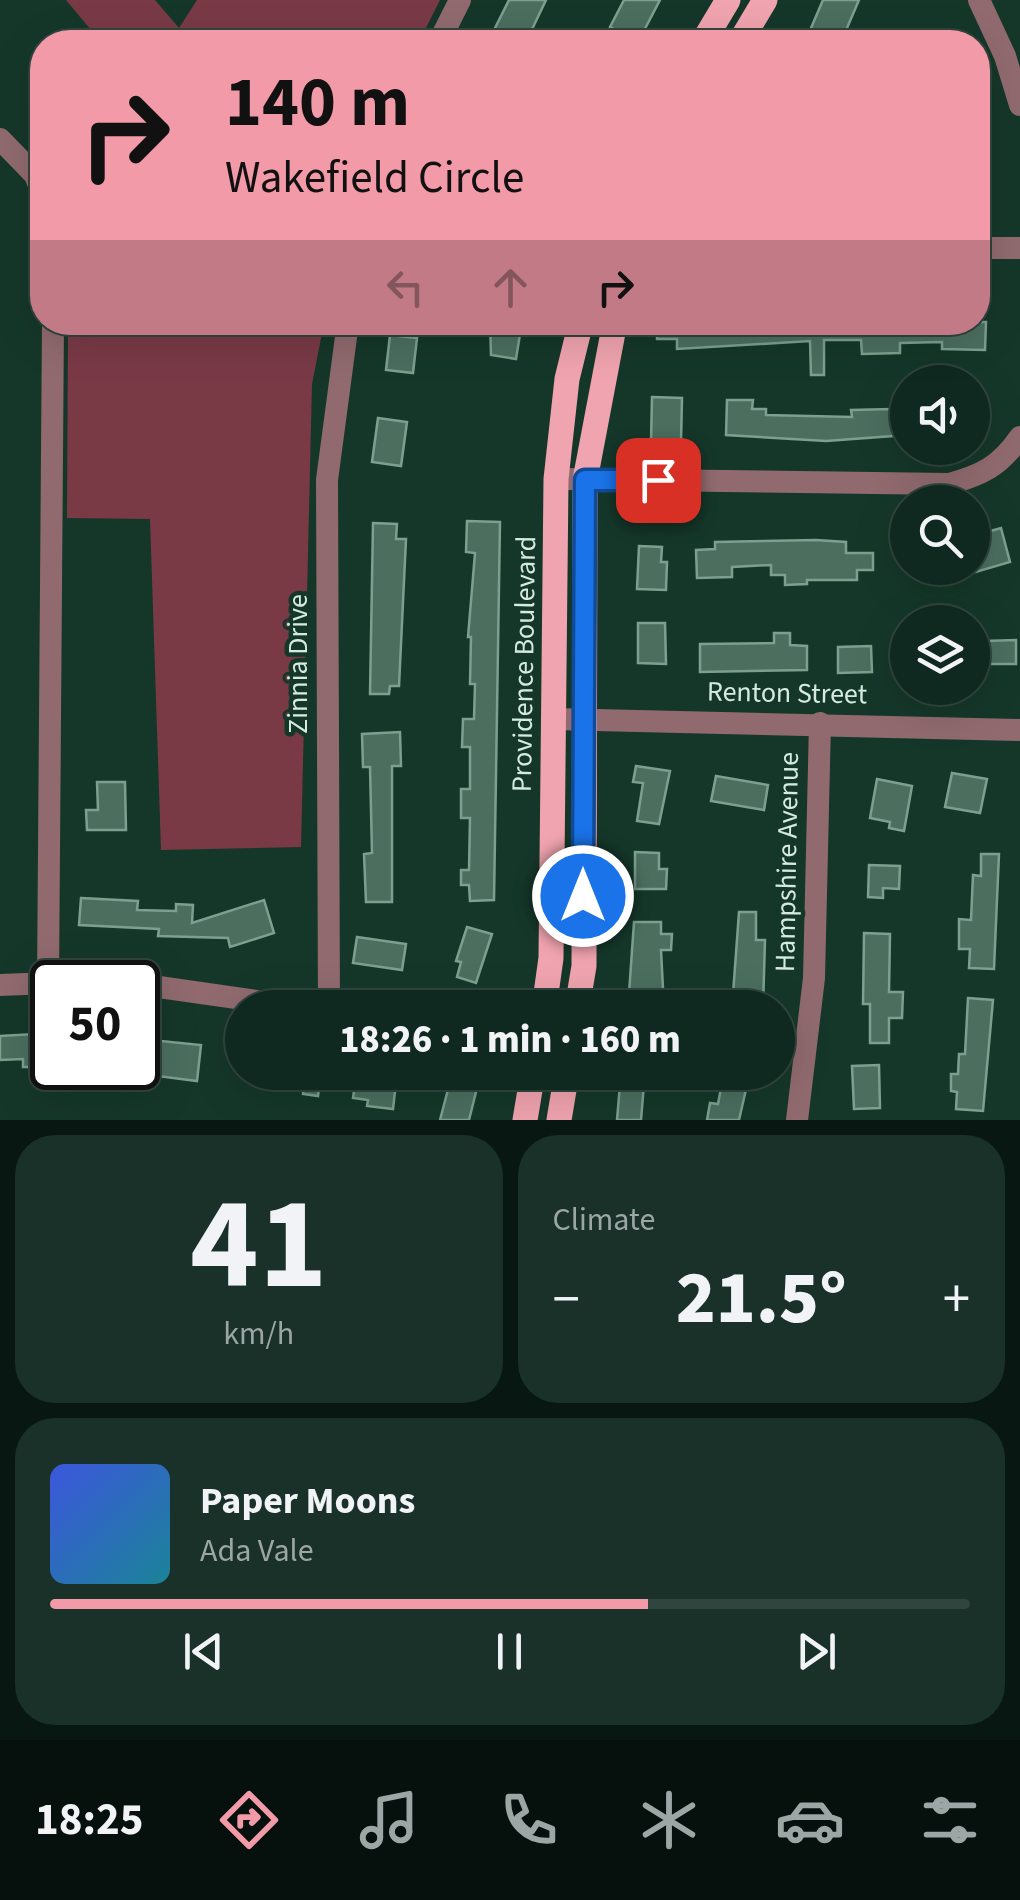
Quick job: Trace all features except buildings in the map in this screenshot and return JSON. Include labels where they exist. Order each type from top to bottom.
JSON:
[{"type":"main road","points":[[709,30],[728,0]]},
{"type":"main road","points":[[747,30],[765,0]]},
{"type":"main road","name":"Providence Boulevard","points":[[547,990],[551,958],[556,478],[566,379],[578,335]]},
{"type":"main road","points":[[580,990],[584,966],[585,480],[613,335]]},
{"type":"main road","points":[[525,1120],[530,1090]]},
{"type":"main road","points":[[558,1120],[564,1090]]},
{"type":"street","points":[[444,30],[460,0]]},
{"type":"street","points":[[979,0],[1006,56],[1020,105]]},
{"type":"street","points":[[0,138],[30,171]]},
{"type":"street","points":[[990,248],[1020,248]]},
{"type":"street","points":[[53,335],[56,960]]},
{"type":"street","name":"Zinnia Drive","points":[[329,990],[327,480],[346,335]]},
{"type":"street","points":[[556,478],[949,484],[984,474],[1006,459],[1020,437]]},
{"type":"street","name":"Renton Street","points":[[554,718],[1020,730]]},
{"type":"street","name":"Hampshire Avenue","points":[[797,1120],[814,978],[820,724]]},
{"type":"street","points":[[0,984],[30,983]]},
{"type":"street","points":[[160,987],[225,996]]},
{"type":"shaded area","points":[[66,0],[155,0],[179,28],[197,0],[440,0],[425,30],[91,30]]},
{"type":"shaded area","points":[[68,335],[322,335],[312,384],[301,847],[161,850],[150,519],[67,518]]},
{"type":"route","points":[[583,896],[585,480],[658,480]]}]
